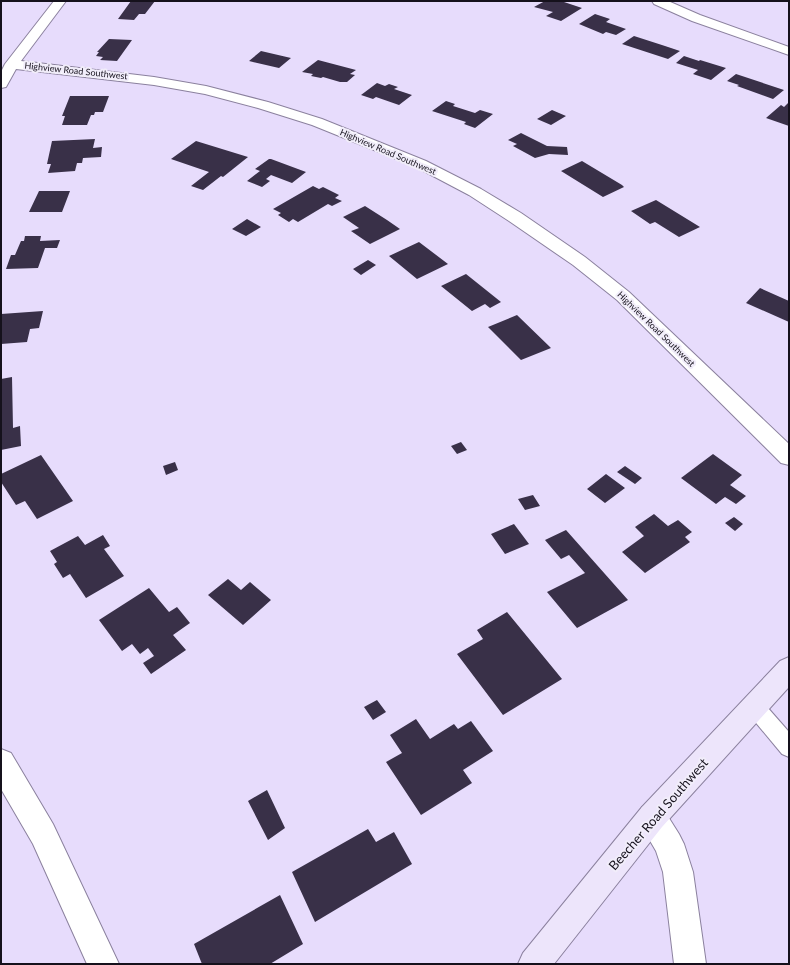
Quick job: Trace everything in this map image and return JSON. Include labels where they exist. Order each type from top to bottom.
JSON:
[{"type":"street","points":[[1,84],[12,64],[60,1]]},
{"type":"street","points":[[658,1],[696,18],[789,50]]},
{"type":"street","name":"Highview Road Southwest","points":[[12,64],[154,81],[206,90],[263,105],[317,122],[421,164],[475,192],[514,217],[579,261],[623,296],[789,457]]},
{"type":"street","name":"Beecher Road Southwest","points":[[534,964],[652,817],[789,669]]},
{"type":"street","points":[[1,762],[43,834],[104,964]]},
{"type":"street","points":[[652,817],[669,844],[678,872],[690,964]]},
{"type":"lane","points":[[754,706],[789,747]]},
{"type":"building","points":[[131,1],[155,1],[145,14],[139,14],[134,20],[118,19]]},
{"type":"building","points":[[545,1],[561,1],[582,8],[561,21],[546,16],[553,12],[534,7]]},
{"type":"building","points":[[595,14],[610,19],[606,22],[626,29],[616,35],[606,32],[603,34],[579,24]]},
{"type":"building","points":[[634,36],[680,51],[668,59],[622,44]]},
{"type":"building","points":[[109,39],[132,40],[117,61],[100,60],[103,57],[96,56],[99,52],[97,52]]},
{"type":"building","points":[[261,51],[291,58],[279,68],[249,61]]},
{"type":"building","points":[[684,56],[726,68],[711,80],[693,74],[698,70],[676,63]]},
{"type":"building","points":[[318,60],[356,70],[350,74],[355,75],[347,82],[340,82],[323,77],[311,76],[313,74],[302,72]]},
{"type":"building","points":[[736,74],[784,90],[773,99],[727,81]]},
{"type":"building","points":[[377,83],[385,86],[389,84],[398,87],[394,89],[412,95],[399,105],[376,97],[373,99],[361,95]]},
{"type":"building","points":[[70,96],[109,96],[103,112],[95,112],[94,115],[91,115],[87,125],[62,125],[65,116],[62,116]]},
{"type":"building","points":[[446,101],[455,104],[453,106],[475,113],[480,110],[493,114],[475,128],[464,124],[466,122],[432,111]]},
{"type":"building","points":[[789,102],[789,126],[766,118],[781,105],[784,107]]},
{"type":"building","points":[[552,110],[566,116],[551,125],[537,119]]},
{"type":"building","points":[[521,133],[547,146],[567,147],[568,155],[549,154],[535,158],[513,146],[517,144],[508,140]]},
{"type":"building","points":[[95,139],[93,148],[102,147],[101,157],[83,158],[82,163],[77,163],[75,171],[48,173],[51,164],[47,164],[52,141]]},
{"type":"building","points":[[196,141],[248,157],[223,177],[221,176],[203,190],[191,186],[209,172],[171,159]]},
{"type":"building","points":[[269,159],[306,172],[292,183],[271,175],[266,179],[270,181],[262,187],[247,181],[260,171],[255,169]]},
{"type":"building","points":[[582,161],[624,187],[603,197],[561,171]]},
{"type":"building","points":[[313,186],[319,189],[323,187],[339,195],[335,198],[342,201],[332,206],[328,204],[298,222],[293,219],[289,222],[278,215],[281,213],[273,209]]},
{"type":"building","points":[[39,191],[70,191],[62,212],[29,212]]},
{"type":"building","points":[[656,200],[700,227],[679,237],[655,222],[650,224],[631,211]]},
{"type":"building","points":[[365,206],[400,229],[370,244],[351,231],[359,228],[343,217]]},
{"type":"building","points":[[247,219],[261,227],[246,236],[232,229]]},
{"type":"building","points":[[25,236],[41,236],[40,241],[60,240],[57,248],[45,248],[38,268],[6,269],[11,255],[15,255],[21,241],[24,241]]},
{"type":"building","points":[[419,242],[448,264],[417,279],[389,256]]},
{"type":"building","points":[[368,260],[376,265],[361,275],[353,269]]},
{"type":"building","points":[[466,274],[501,302],[490,308],[485,304],[472,311],[441,286]]},
{"type":"building","points":[[760,288],[789,301],[789,322],[746,303]]},
{"type":"building","points":[[43,311],[39,328],[30,329],[27,342],[1,344],[1,314]]},
{"type":"building","points":[[517,315],[551,348],[521,360],[488,327]]},
{"type":"building","points":[[12,377],[13,428],[20,426],[21,446],[1,450],[1,379]]},
{"type":"building","points":[[461,442],[467,450],[457,454],[451,446]]},
{"type":"building","points":[[713,454],[742,475],[730,485],[746,496],[736,504],[725,497],[716,504],[681,478]]},
{"type":"building","points":[[41,455],[73,501],[37,519],[25,501],[16,505],[1,482],[1,474]]},
{"type":"building","points":[[175,462],[178,470],[166,475],[163,466]]},
{"type":"building","points":[[625,466],[642,478],[635,484],[617,472]]},
{"type":"building","points":[[606,474],[625,488],[605,503],[587,489]]},
{"type":"building","points":[[533,495],[540,506],[525,510],[518,499]]},
{"type":"building","points":[[654,514],[668,526],[678,520],[692,532],[685,537],[690,542],[645,573],[622,552],[644,536],[635,527]]},
{"type":"building","points":[[734,517],[743,524],[735,531],[725,523]]},
{"type":"building","points":[[514,524],[529,544],[505,554],[491,534]]},
{"type":"building","points":[[566,530],[628,600],[577,628],[547,592],[585,573],[569,555],[561,559],[545,540]]},
{"type":"building","points":[[103,535],[110,546],[104,549],[124,576],[86,598],[70,574],[63,578],[54,564],[57,562],[50,551],[78,536],[85,545]]},
{"type":"building","points":[[228,579],[241,590],[250,582],[271,600],[243,625],[208,595]]},
{"type":"building","points":[[149,588],[169,612],[177,607],[190,623],[173,635],[186,650],[151,674],[143,663],[154,656],[148,648],[140,654],[132,644],[122,651],[99,620]]},
{"type":"building","points":[[507,612],[562,679],[503,715],[457,654],[483,639],[477,630]]},
{"type":"building","points":[[377,700],[386,712],[373,720],[364,707]]},
{"type":"building","points":[[416,719],[430,739],[454,724],[458,729],[471,721],[493,751],[463,770],[472,783],[421,815],[386,762],[402,753],[390,735]]},
{"type":"building","points":[[267,790],[285,828],[268,840],[248,801]]},
{"type":"building","points":[[368,829],[376,842],[394,832],[412,864],[315,922],[292,872]]},
{"type":"building","points":[[280,895],[303,944],[270,964],[202,964],[194,944]]}]
